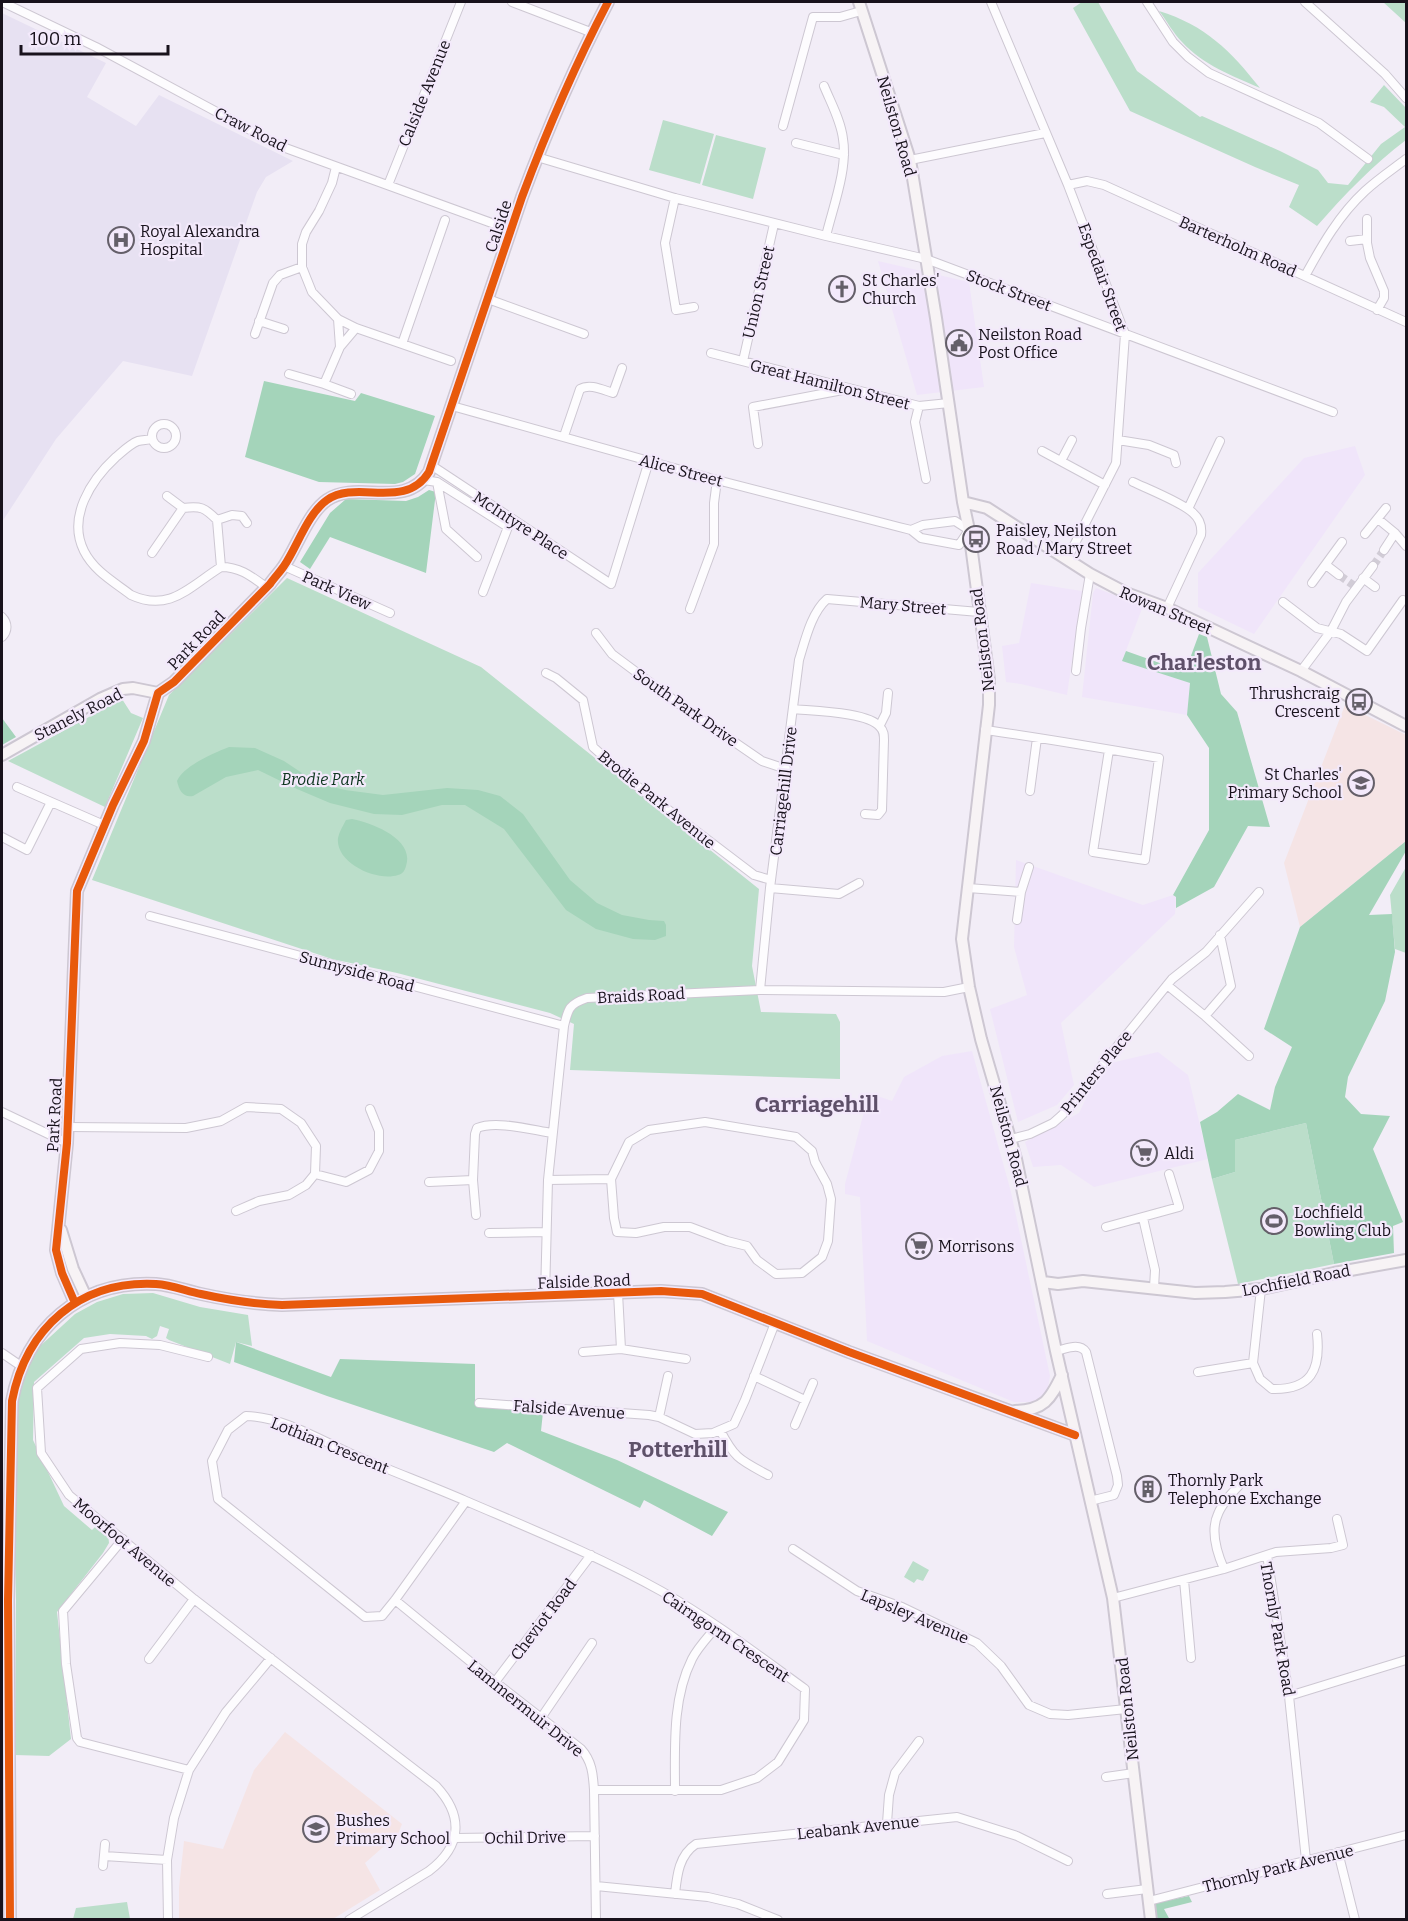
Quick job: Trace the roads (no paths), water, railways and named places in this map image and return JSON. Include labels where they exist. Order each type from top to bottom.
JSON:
[{"type":"street","name":"Craw Road","points":[[2,2],[96,47],[280,146],[512,230]]},
{"type":"street","name":"Calside Avenue","points":[[388,184],[461,2]]},
{"type":"street","points":[[512,2],[593,33]]},
{"type":"street","name":"Calside","points":[[431,465],[537,157],[551,121],[608,2]]},
{"type":"street","name":"Espedair Street","points":[[991,2],[1068,184],[1125,334],[1116,463],[1067,558]]},
{"type":"street","points":[[1147,2],[1173,42],[1209,73],[1319,123],[1368,159]]},
{"type":"street","points":[[1305,2],[1385,74],[1407,98]]},
{"type":"street","points":[[783,126],[813,17],[840,17],[860,6]]},
{"type":"street","name":"Neilston Road","points":[[860,6],[910,160],[950,403],[989,680],[989,705],[962,939],[969,987],[981,1039],[1011,1139],[1056,1351],[1113,1598],[1150,1920]]},
{"type":"street","points":[[824,86],[842,130],[844,155],[826,236]]},
{"type":"street","points":[[910,160],[1045,133]]},
{"type":"street","points":[[796,143],[844,155]]},
{"type":"street","name":"Stock Street","points":[[537,157],[675,198],[774,224],[926,259],[1333,412]]},
{"type":"street","points":[[1305,276],[1324,239],[1344,214],[1365,190],[1407,159]]},
{"type":"street","points":[[336,167],[324,202],[306,232],[302,244],[302,267],[312,292],[338,319],[356,328],[451,362]]},
{"type":"street","name":"Barterholm Road","points":[[1068,184],[1087,181],[1104,185],[1407,322]]},
{"type":"street","points":[[675,198],[665,243],[666,257],[676,310],[694,307]]},
{"type":"street","points":[[1367,219],[1370,258],[1384,291],[1384,297],[1377,310]]},
{"type":"street","points":[[402,344],[445,220]]},
{"type":"street","name":"Union Street","points":[[743,361],[774,224]]},
{"type":"street","points":[[1350,241],[1367,239]]},
{"type":"street","points":[[255,334],[273,283],[280,276],[302,267]]},
{"type":"street","points":[[488,299],[584,334]]},
{"type":"street","points":[[338,319],[340,346]]},
{"type":"street","points":[[259,321],[284,329]]},
{"type":"street","points":[[324,384],[340,346],[356,328]]},
{"type":"street","name":"Great Hamilton Street","points":[[711,353],[919,406],[950,403]]},
{"type":"street","points":[[564,436],[580,389],[585,386],[613,393],[622,368]]},
{"type":"street","points":[[289,374],[351,394]]},
{"type":"street","points":[[758,444],[753,407],[853,388]]},
{"type":"street","name":"Alice Street","points":[[452,406],[717,480],[911,530],[921,538],[959,545],[969,530],[955,521],[923,525],[911,530]]},
{"type":"street","points":[[919,406],[915,422],[926,479]]},
{"type":"street","points":[[152,439],[138,441],[123,451],[103,469],[86,495],[80,517],[80,536],[83,549],[95,567],[131,595],[156,602],[170,600],[221,567],[233,567],[266,587]]},
{"type":"street","points":[[1061,462],[1072,440]]},
{"type":"street","points":[[1118,440],[1149,445],[1174,455],[1176,464]]},
{"type":"street","points":[[1188,509],[1221,441]]},
{"type":"street","points":[[1042,451],[1105,485]]},
{"type":"street","name":"McIntyre Place","points":[[431,465],[611,584],[649,461]]},
{"type":"street","points":[[431,465],[424,480],[437,482],[508,527],[483,592]]},
{"type":"street","name":"Park Road","points":[[75,1303],[56,1250],[68,1126],[77,891],[104,825],[144,741],[158,693],[174,682],[266,587],[284,566],[315,513],[327,500],[345,493],[399,492],[424,480]]},
{"type":"street","points":[[690,609],[714,544],[714,503],[717,480]]},
{"type":"street","points":[[437,482],[446,529],[477,557]]},
{"type":"street","points":[[1133,482],[1188,509],[1199,521],[1202,529],[1201,536],[1167,608]]},
{"type":"street","points":[[167,496],[183,508],[199,507],[207,510],[217,520],[221,567]]},
{"type":"street","name":"Rowan Street","points":[[963,502],[987,508],[1090,574],[1126,593],[1167,608],[1405,723]]},
{"type":"street","points":[[152,553],[183,508]]},
{"type":"street","points":[[1365,534],[1386,508]]},
{"type":"street","points":[[217,520],[232,515],[242,516],[247,524]]},
{"type":"street","points":[[1378,519],[1407,546]]},
{"type":"street","points":[[1384,550],[1395,533]]},
{"type":"street","points":[[1312,583],[1342,542]]},
{"type":"street","points":[[1326,565],[1339,575]]},
{"type":"street","name":"Park View","points":[[284,566],[390,613]]},
{"type":"street","points":[[1301,671],[1331,631],[1346,602],[1373,566]]},
{"type":"street","points":[[1076,670],[1090,574]]},
{"type":"street","points":[[1363,578],[1376,587]]},
{"type":"street","name":"Mary Street","points":[[826,599],[979,612]]},
{"type":"street","name":"Carriagehill Drive","points":[[760,990],[799,660],[808,630],[821,603],[826,599]]},
{"type":"street","points":[[1283,602],[1317,628],[1341,634],[1367,651],[1403,600]]},
{"type":"street","points":[[2,617],[7,627],[2,637]]},
{"type":"street","name":"South Park Drive","points":[[596,633],[612,654],[674,700],[762,761],[786,769]]},
{"type":"street","name":"Brodie Park Avenue","points":[[546,673],[556,678],[583,700],[593,747],[633,783],[754,875],[771,884],[839,894],[859,883]]},
{"type":"street","name":"Stanely Road","points":[[2,756],[91,704],[123,689],[133,688],[158,693]]},
{"type":"street","points":[[880,725],[886,713],[888,693]]},
{"type":"street","points":[[793,709],[865,717],[880,725],[884,733],[882,810],[878,815],[865,814]]},
{"type":"street","points":[[985,730],[1159,758],[1145,860],[1093,852],[1109,750]]},
{"type":"street","points":[[1030,791],[1037,738]]},
{"type":"street","points":[[17,787],[104,825]]},
{"type":"street","points":[[2,837],[27,850],[51,802]]},
{"type":"street","points":[[1017,920],[1021,892],[1029,867]]},
{"type":"street","points":[[968,888],[1021,892]]},
{"type":"street","name":"Printers Place","points":[[1011,1139],[1030,1134],[1053,1123],[1061,1116],[1075,1102],[1167,985],[1206,952],[1259,892]]},
{"type":"street","name":"Sunnyside Road","points":[[150,916],[564,1026]]},
{"type":"street","points":[[1204,1016],[1231,986],[1220,935]]},
{"type":"street","points":[[1167,985],[1250,1056]]},
{"type":"street","name":"Braids Road","points":[[544,1296],[552,1133],[564,1026],[568,1009],[577,1001],[587,998],[760,990],[944,992],[969,987]]},
{"type":"street","points":[[68,1126],[186,1128],[221,1121],[246,1107],[281,1109],[301,1123],[316,1146],[315,1174],[306,1185],[290,1195],[259,1201],[236,1211]]},
{"type":"street","points":[[315,1174],[346,1182],[369,1170],[379,1151],[379,1131],[370,1109]]},
{"type":"street","points":[[2,1112],[67,1143]]},
{"type":"street","points":[[705,1122],[796,1137],[812,1151],[815,1162],[827,1184],[831,1199],[828,1241],[822,1257],[802,1273],[776,1274],[757,1260],[747,1246],[690,1227],[664,1227],[636,1233],[617,1232],[611,1179],[629,1142],[649,1130],[705,1122]]},
{"type":"street","points":[[476,1215],[472,1180],[477,1128],[484,1125],[504,1126],[552,1133]]},
{"type":"street","points":[[1106,1227],[1179,1207],[1169,1174]]},
{"type":"street","points":[[548,1180],[611,1179]]},
{"type":"street","points":[[429,1182],[472,1180]]},
{"type":"street","points":[[1143,1218],[1155,1270],[1154,1288]]},
{"type":"street","name":"Park Road","points":[[59,1224],[69,1258],[86,1297]]},
{"type":"street","points":[[489,1233],[546,1232]]},
{"type":"street","name":"Lochfield Road","points":[[1043,1282],[1058,1284],[1083,1281],[1195,1293],[1261,1289],[1407,1260]]},
{"type":"street","name":"Falside Road","points":[[75,1303],[111,1288],[131,1284],[157,1284],[244,1303],[272,1305],[661,1291],[702,1294],[1009,1412],[1075,1435]]},
{"type":"street","points":[[1261,1289],[1253,1363],[1260,1379],[1272,1389],[1288,1389],[1302,1384],[1312,1375],[1317,1361],[1317,1334]]},
{"type":"street","points":[[618,1293],[621,1349]]},
{"type":"street","points":[[9,1920],[5,1905],[6,1421],[15,1383],[34,1341],[48,1324],[75,1303]]},
{"type":"street","points":[[768,1475],[742,1461],[731,1450],[720,1430],[734,1424],[775,1323]]},
{"type":"street","name":"Moorfoot Avenue","points":[[208,1357],[160,1345],[120,1343],[81,1349],[37,1388],[41,1453],[69,1495],[194,1599],[436,1786],[452,1806],[455,1816],[454,1838]]},
{"type":"street","points":[[1056,1351],[1078,1346],[1086,1352],[1117,1476],[1118,1485],[1114,1495],[1090,1501]]},
{"type":"street","points":[[583,1352],[621,1349],[686,1359]]},
{"type":"street","points":[[2,1353],[21,1366]]},
{"type":"street","points":[[1198,1372],[1253,1363]]},
{"type":"street","points":[[1009,1412],[1027,1411],[1042,1405],[1053,1393],[1062,1375]]},
{"type":"street","points":[[659,1417],[668,1376]]},
{"type":"street","points":[[754,1376],[805,1400]]},
{"type":"street","points":[[795,1425],[813,1383]]},
{"type":"street","name":"Falside Avenue","points":[[479,1403],[567,1408],[659,1417],[695,1434],[713,1433],[720,1430]]},
{"type":"street","name":"Lothian Crescent","points":[[246,1416],[259,1416],[285,1424],[466,1501],[395,1600],[382,1616],[365,1617],[218,1499],[212,1461],[228,1430],[246,1416]]},
{"type":"street","points":[[1224,1569],[1215,1534],[1215,1520],[1218,1511],[1244,1480]]},
{"type":"street","name":"Cairngorm Crescent","points":[[466,1501],[591,1555],[662,1592],[717,1626],[805,1689],[804,1720],[778,1762],[757,1778],[721,1790],[594,1790]]},
{"type":"street","points":[[1267,1555],[1288,1550],[1343,1545],[1337,1519]]},
{"type":"street","points":[[123,1539],[63,1611],[66,1664],[77,1738],[80,1742],[189,1770]]},
{"type":"street","name":"Lapsley Avenue","points":[[793,1549],[857,1591],[902,1607],[976,1643],[1001,1666],[1029,1705],[1050,1714],[1068,1715],[1126,1708]]},
{"type":"street","name":"Cheviot Road","points":[[495,1682],[591,1555]]},
{"type":"street","name":"Thornly Park Road","points":[[1113,1598],[1224,1569],[1267,1555],[1289,1696],[1306,1860]]},
{"type":"street","points":[[1184,1580],[1191,1658]]},
{"type":"street","points":[[149,1659],[194,1599]]},
{"type":"street","name":"Lammermuir Drive","points":[[395,1600],[585,1754],[591,1767],[594,1790],[596,1920]]},
{"type":"street","points":[[675,1791],[675,1747],[680,1691],[692,1658],[717,1626]]},
{"type":"street","points":[[541,1718],[592,1643]]},
{"type":"street","points":[[168,1920],[167,1860],[174,1818],[189,1770],[226,1713],[271,1658]]},
{"type":"street","points":[[1289,1696],[1407,1660]]},
{"type":"street","points":[[887,1823],[889,1795],[896,1773],[919,1741]]},
{"type":"street","points":[[1106,1777],[1134,1773]]},
{"type":"street","name":"Leabank Avenue","points":[[675,1894],[677,1875],[682,1861],[690,1847],[696,1844],[957,1817],[1017,1836],[1068,1861]]},
{"type":"street","name":"Thornly Park Avenue","points":[[1107,1894],[1148,1895],[1407,1835]]},
{"type":"street","name":"Ochil Drive","points":[[454,1838],[595,1836]]},
{"type":"street","points":[[349,1920],[440,1862],[448,1852],[454,1838]]},
{"type":"street","points":[[103,1866],[105,1844]]},
{"type":"street","points":[[1338,1852],[1355,1920]]},
{"type":"street","points":[[104,1856],[167,1860]]},
{"type":"street","points":[[596,1886],[708,1897],[738,1904],[778,1920]]},
{"type":"tunnel","points":[[1373,566],[1384,550]]},
{"type":"tunnel","points":[[1339,575],[1356,587]]},
{"type":"place","name":"Royal Alexandra Hospital","points":[[121,240]]},
{"type":"place","name":"St Charles' Church","points":[[842,289]]},
{"type":"place","name":"Neilston Road Post Office","points":[[959,343]]},
{"type":"place","name":"Paisley, Neilston Road / Mary Street","points":[[976,539]]},
{"type":"place","name":"Thrushcraig Crescent","points":[[1359,702]]},
{"type":"place","name":"St Charles' Primary School","points":[[1361,783]]},
{"type":"place","name":"Aldi","points":[[1144,1153]]},
{"type":"place","name":"Lochfield Bowling Club","points":[[1274,1221]]},
{"type":"place","name":"Morrisons","points":[[919,1246]]},
{"type":"place","name":"Thornly Park Telephone Exchange","points":[[1148,1489]]},
{"type":"place","name":"Bushes Primary School","points":[[316,1829]]},
{"type":"district","name":"Charleston","points":[[1204,662]]},
{"type":"district","name":"Carriagehill","points":[[817,1104]]},
{"type":"district","name":"Potterhill","points":[[678,1449]]},
{"type":"park label","name":"Brodie Park","points":[[323,779]]}]
